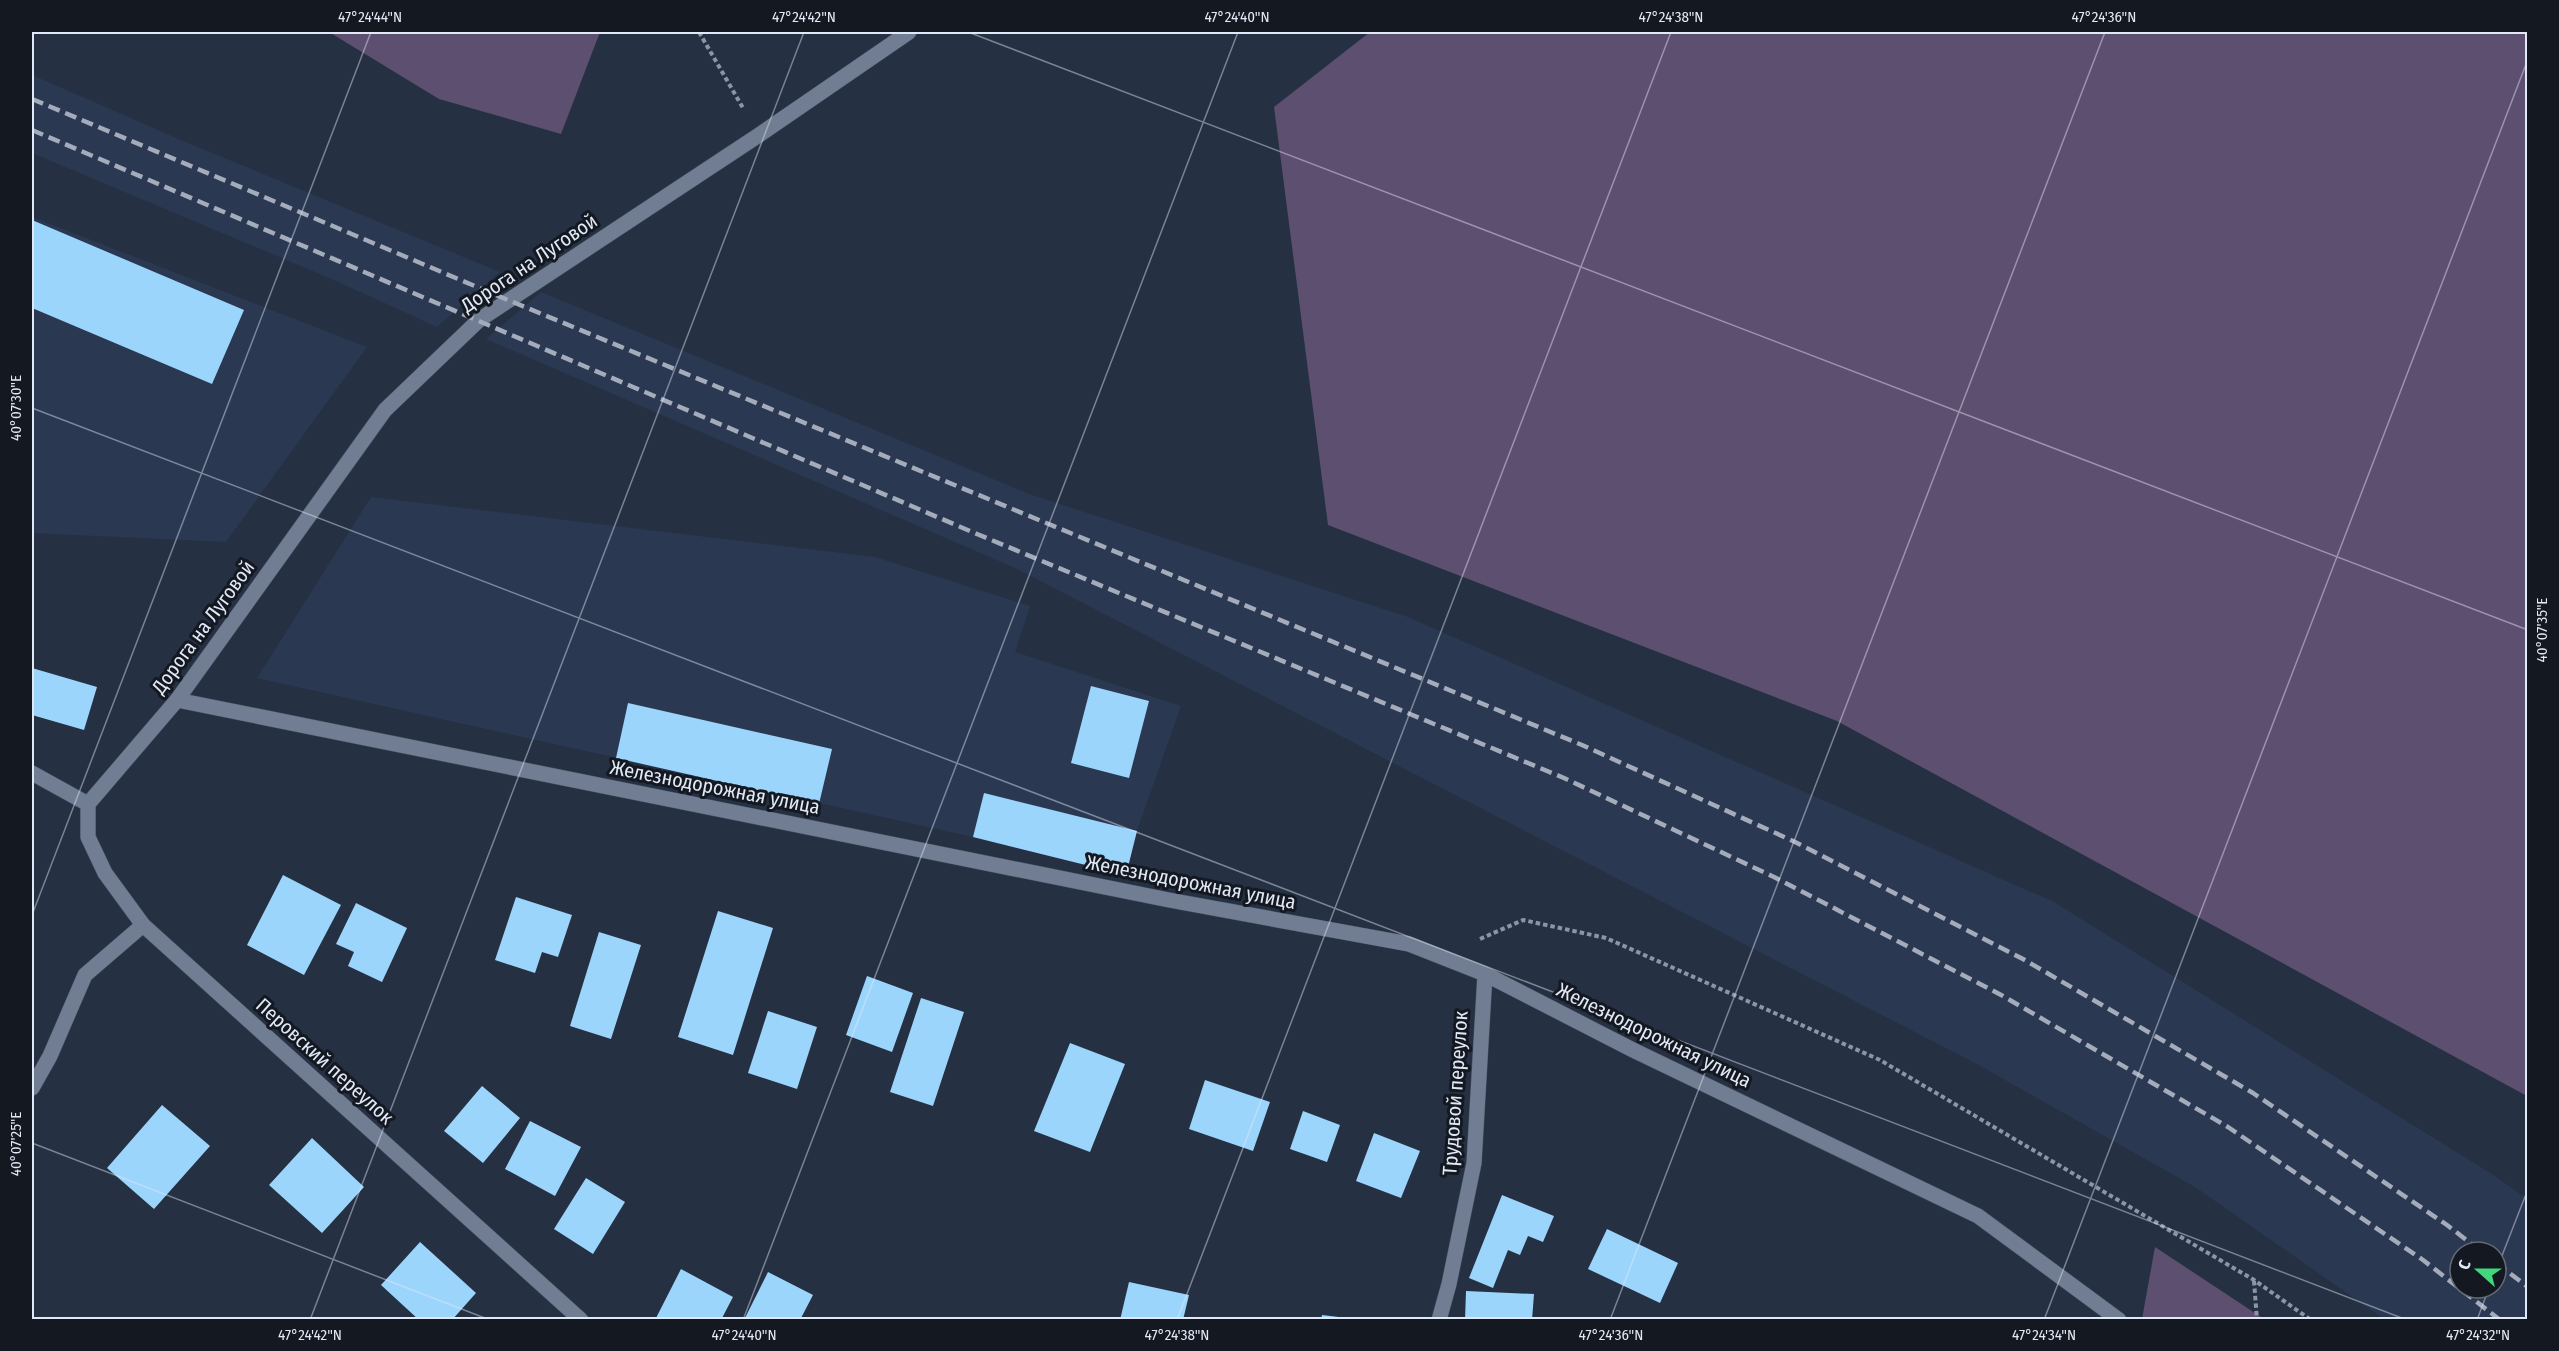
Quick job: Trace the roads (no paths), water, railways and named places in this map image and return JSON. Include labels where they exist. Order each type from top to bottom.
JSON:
[{"type":"street","name":"Дорога на Луговой","points":[[88,804],[177,700],[385,410],[479,320],[759,135],[909,32]]},
{"type":"street","name":"Железнодорожная улица","points":[[177,700],[1169,900],[1409,944],[1485,974],[1644,1055],[1978,1216],[2118,1320]]},
{"type":"street","points":[[32,773],[88,804]]},
{"type":"street","name":"Перовский переулок","points":[[88,804],[88,837],[96,855],[105,873],[143,924],[581,1320]]},
{"type":"street","points":[[32,1088],[50,1056],[85,975],[143,924]]},
{"type":"street","name":"Трудовой переулок","points":[[1439,1320],[1449,1284],[1474,1163],[1485,974]]},
{"type":"railway","points":[[32,99],[508,300],[1582,745],[1793,841],[2023,959],[2253,1093],[2466,1240]]},
{"type":"railway","points":[[32,130],[977,534],[1564,778],[1774,877],[2003,996],[2228,1127],[2423,1260],[2500,1320]]},
{"type":"railway","points":[[2508,1272],[2528,1287]]}]
